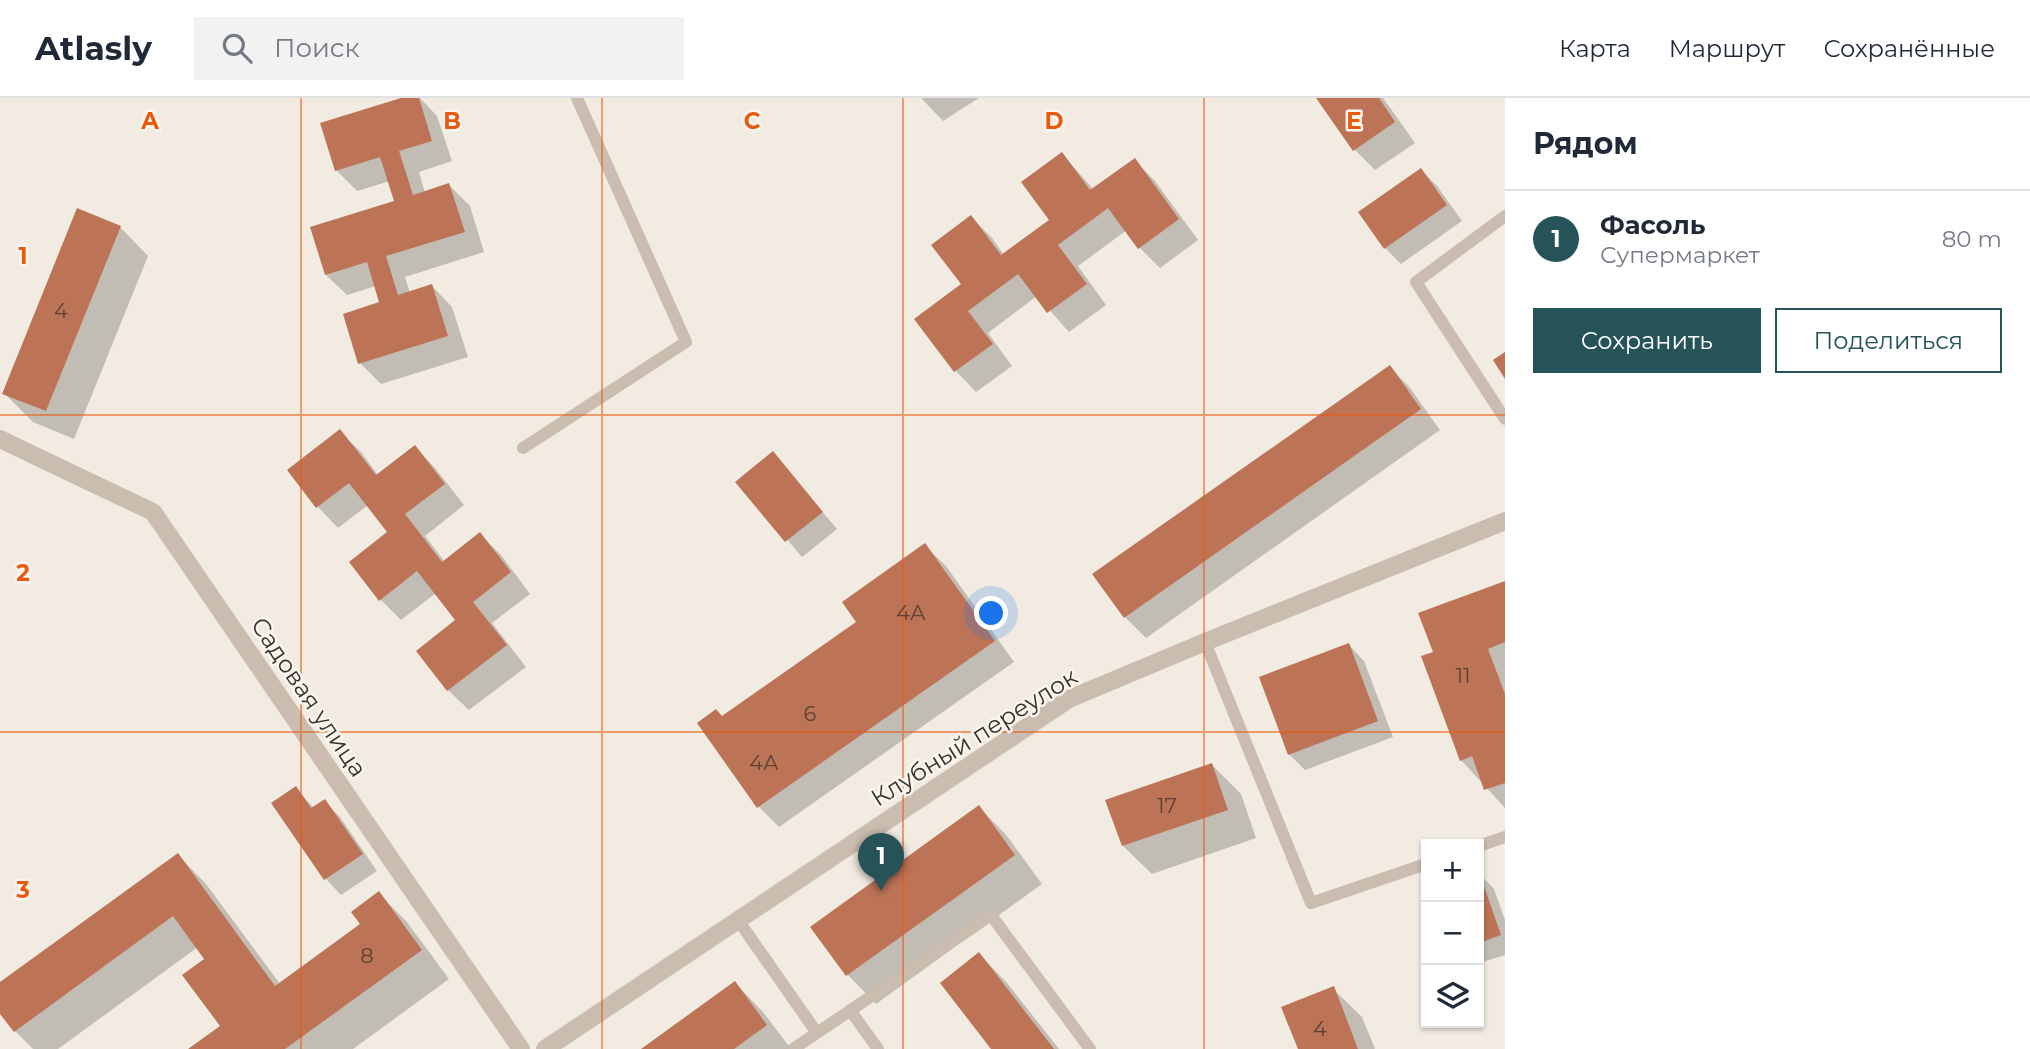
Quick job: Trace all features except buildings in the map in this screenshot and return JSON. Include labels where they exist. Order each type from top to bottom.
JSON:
[{"type":"street","name":"Садовая улица","points":[[0,439],[153,512],[521,1049]]},
{"type":"street","name":"Клубный переулок","points":[[545,1049],[1069,699],[1505,521]]},
{"type":"lane","points":[[523,448],[686,342],[577,98]]},
{"type":"lane","points":[[1505,216],[1416,282],[1505,419]]},
{"type":"lane","points":[[1205,642],[1311,903],[1421,866]]},
{"type":"lane","points":[[1484,844],[1505,837]]},
{"type":"lane","points":[[793,1049],[990,915],[1090,1049]]},
{"type":"lane","points":[[738,920],[817,1032]]},
{"type":"lane","points":[[850,1010],[878,1049]]},
{"type":"place","name":"Фасоль","points":[[881,891]]}]
